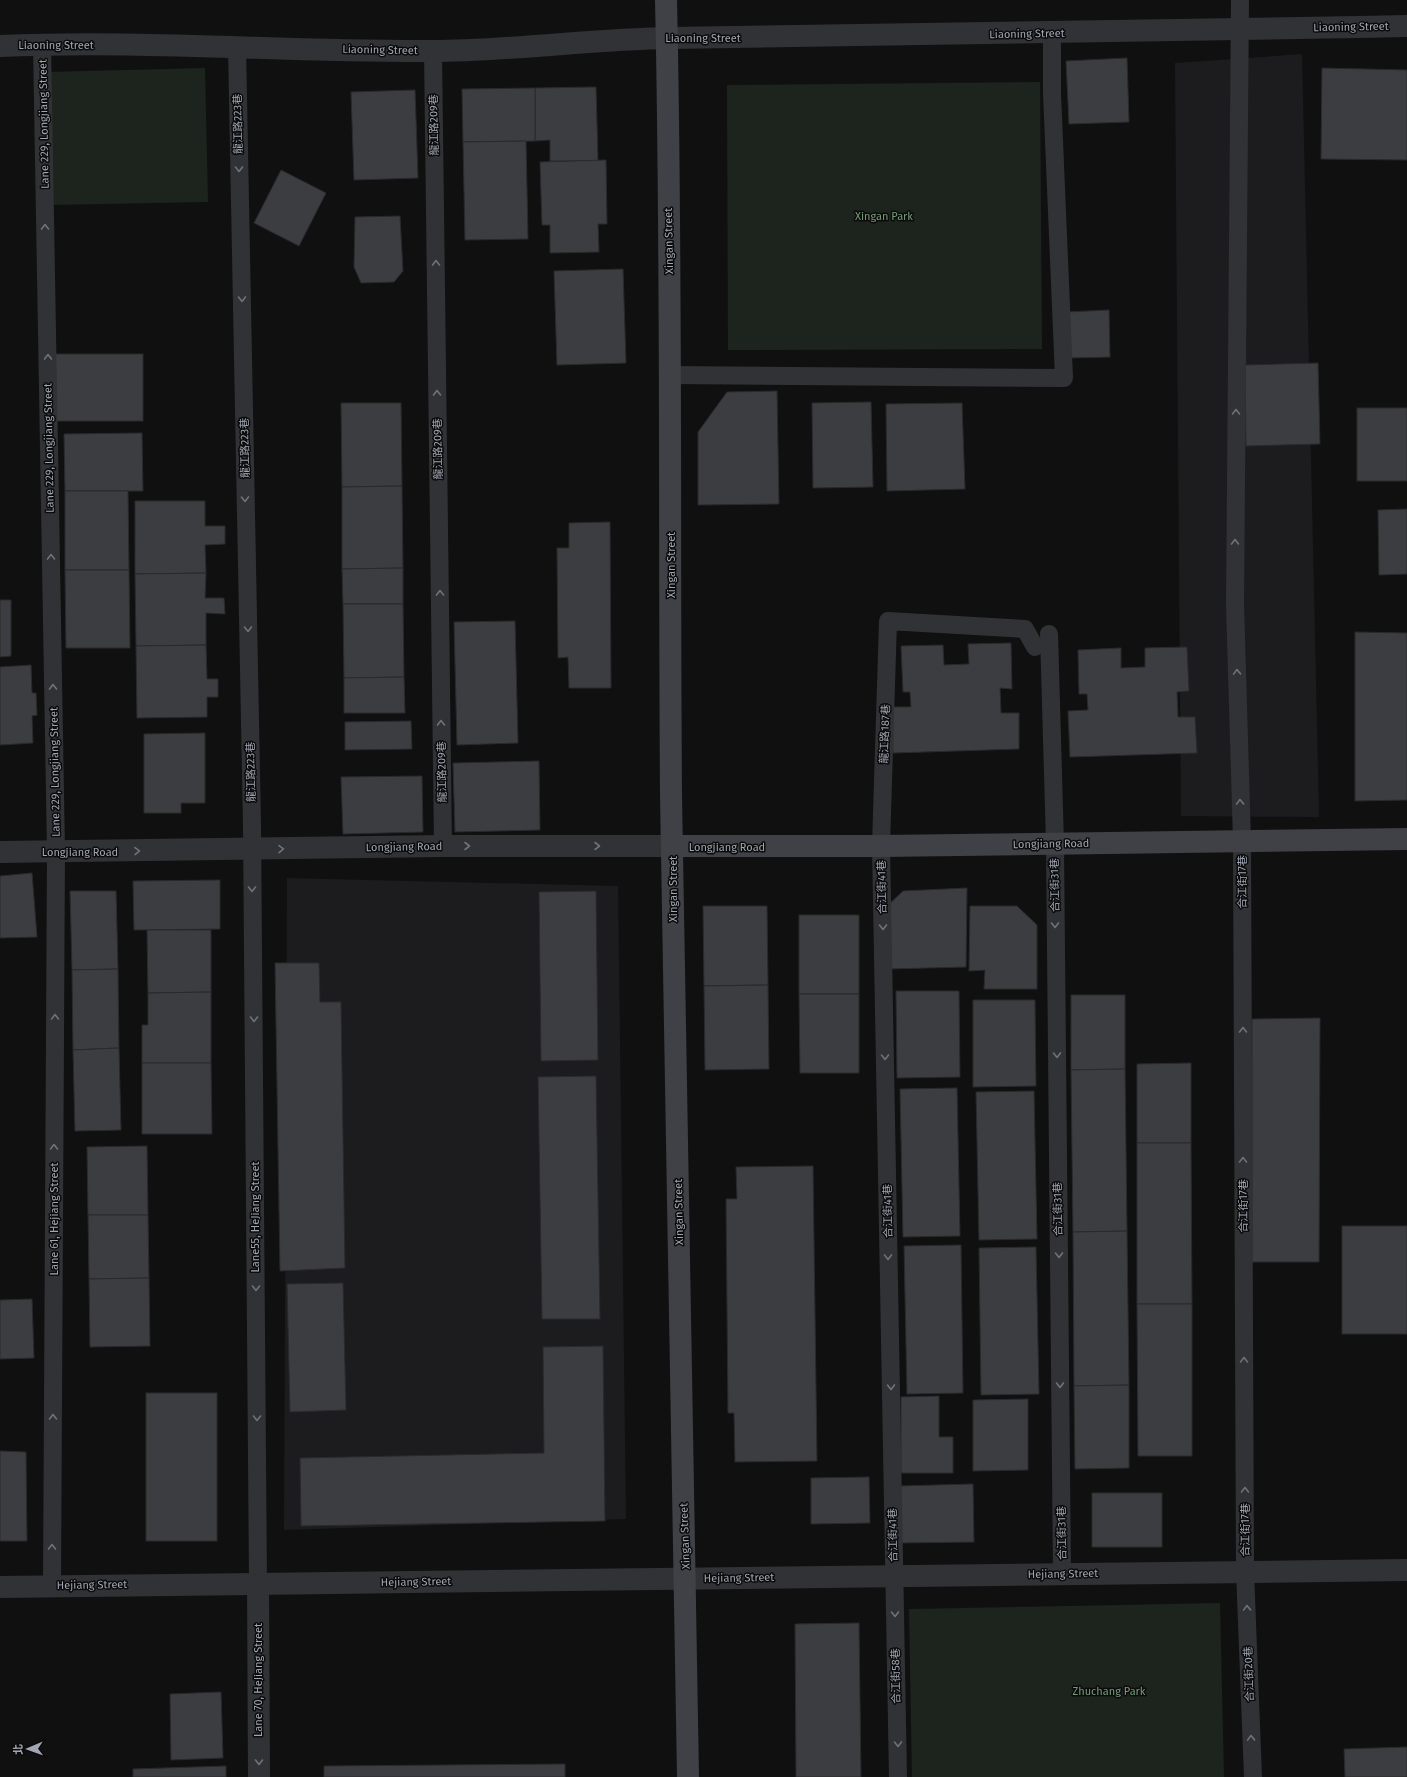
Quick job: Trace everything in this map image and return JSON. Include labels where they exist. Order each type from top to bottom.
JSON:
[{"type":"street","name":"Xingan Street","points":[[666,0],[670,375],[672,846],[686,1578],[688,1777]]},
{"type":"street","name":"Liaoning Street","points":[[0,46],[42,44],[237,46],[433,51],[667,38],[1052,34],[1407,26]]},
{"type":"street","name":"Longjiang Road","points":[[0,852],[252,850],[443,846],[881,846],[1407,840]]},
{"type":"street","name":"Hejiang Street","points":[[0,1587],[1407,1570]]},
{"type":"street","name":"Lane 70, HeJiang Street","points":[[258,1584],[259,1777]]},
{"type":"lane","name":"合江街17巷","points":[[1240,0],[1235,604],[1242,841],[1245,1571]]},
{"type":"lane","points":[[670,375],[1064,378],[1052,94],[1052,34]]},
{"type":"lane","name":"Lane 229, Longjiang Street","points":[[42,44],[56,852]]},
{"type":"lane","name":"龍江路223巷","points":[[237,46],[252,850]]},
{"type":"lane","name":"龍江路209巷","points":[[433,51],[443,846]]},
{"type":"lane","name":"龍江路187巷","points":[[881,846],[888,621],[1025,629],[1035,647]]},
{"type":"lane","name":"合江街31巷","points":[[1049,634],[1054,844],[1062,1574]]},
{"type":"lane","name":"合江街41巷","points":[[881,846],[894,1576]]},
{"type":"lane","name":"Lane55, HeJiang Street","points":[[252,850],[258,1584]]},
{"type":"lane","name":"Lane 61, Hejiang Street","points":[[52,1586],[56,852]]},
{"type":"lane","name":"合江街20巷","points":[[1245,1571],[1252,1777]]},
{"type":"lane","name":"合江街58巷","points":[[894,1576],[898,1777]]},
{"type":"shaded area","points":[[1302,54],[1319,817],[1181,816],[1175,63]]},
{"type":"shaded area","points":[[287,878],[618,886],[626,1519],[284,1530]]},
{"type":"green space","points":[[205,68],[208,202],[49,205],[46,72]]},
{"type":"green space","name":"Xingan Park","points":[[1040,82],[1042,349],[728,350],[727,85]]},
{"type":"green space","name":"Zhuchang Park","points":[[1220,1603],[1224,1777],[912,1777],[909,1609]]},
{"type":"building","points":[[1127,58],[1129,122],[1069,124],[1066,61]]},
{"type":"building","points":[[1322,68],[1407,70],[1407,160],[1321,159]]},
{"type":"building","points":[[596,87],[598,161],[550,161],[550,140],[535,141],[535,88]]},
{"type":"building","points":[[535,88],[535,141],[463,142],[462,89]]},
{"type":"building","points":[[415,90],[418,178],[354,180],[351,92]]},
{"type":"building","points":[[526,141],[528,239],[465,240],[463,142]]},
{"type":"building","points":[[606,160],[607,224],[598,224],[599,252],[550,253],[550,225],[542,225],[540,162]]},
{"type":"building","points":[[281,170],[326,193],[299,246],[254,223]]},
{"type":"building","points":[[400,216],[403,271],[394,282],[361,283],[354,267],[355,217]]},
{"type":"building","points":[[623,269],[626,363],[557,365],[554,271]]},
{"type":"building","points":[[1109,310],[1110,357],[1068,358],[1067,312]]},
{"type":"building","points":[[48,354],[143,354],[143,421],[48,421]]},
{"type":"building","points":[[1318,363],[1320,444],[1246,446],[1245,365]]},
{"type":"building","points":[[777,391],[779,504],[698,505],[698,432],[727,392]]},
{"type":"building","points":[[871,402],[873,487],[813,488],[812,403]]},
{"type":"building","points":[[341,403],[401,403],[402,486],[342,487]]},
{"type":"building","points":[[962,403],[965,489],[887,491],[886,404]]},
{"type":"building","points":[[1357,408],[1407,408],[1407,481],[1357,481]]},
{"type":"building","points":[[142,433],[143,491],[65,491],[64,434]]},
{"type":"building","points":[[402,486],[403,568],[342,569],[342,487]]},
{"type":"building","points":[[65,491],[128,491],[129,570],[65,570]]},
{"type":"building","points":[[135,501],[205,501],[205,526],[225,526],[225,544],[205,545],[206,573],[135,574]]},
{"type":"building","points":[[1407,509],[1407,574],[1379,575],[1378,510]]},
{"type":"building","points":[[610,522],[611,688],[569,688],[568,657],[558,658],[557,548],[569,548],[569,523]]},
{"type":"building","points":[[403,568],[403,604],[343,604],[342,569]]},
{"type":"building","points":[[65,570],[129,570],[130,648],[66,648]]},
{"type":"building","points":[[206,573],[205,598],[224,598],[225,614],[206,613],[206,645],[136,646],[135,574]]},
{"type":"building","points":[[0,600],[11,600],[11,656],[0,657]]},
{"type":"building","points":[[343,604],[403,604],[404,677],[344,678]]},
{"type":"building","points":[[515,621],[518,743],[457,745],[454,622]]},
{"type":"building","points":[[1355,632],[1407,633],[1407,800],[1355,801]]},
{"type":"building","points":[[1011,643],[1012,689],[1000,688],[1001,713],[1019,713],[1019,749],[893,753],[892,707],[911,707],[910,692],[903,692],[901,646],[943,645],[944,665],[969,664],[968,644]]},
{"type":"building","points":[[206,645],[207,679],[218,679],[218,697],[207,697],[207,717],[137,718],[136,646]]},
{"type":"building","points":[[1187,647],[1189,691],[1177,692],[1178,717],[1195,717],[1197,753],[1070,757],[1068,711],[1088,710],[1087,694],[1079,694],[1078,650],[1121,648],[1121,668],[1145,667],[1145,648]]},
{"type":"building","points":[[31,665],[32,693],[36,693],[37,715],[32,716],[33,743],[0,745],[0,667]]},
{"type":"building","points":[[404,677],[405,713],[344,713],[344,678]]},
{"type":"building","points":[[411,721],[412,749],[345,750],[345,722]]},
{"type":"building","points":[[205,733],[205,803],[181,803],[181,813],[144,813],[144,734]]},
{"type":"building","points":[[539,761],[540,830],[455,832],[453,763]]},
{"type":"building","points":[[422,776],[423,832],[343,834],[341,777]]},
{"type":"building","points":[[32,873],[37,937],[0,938],[0,876]]},
{"type":"building","points":[[220,880],[220,929],[134,930],[133,881]]},
{"type":"building","points":[[967,888],[966,967],[886,969],[885,908],[903,891]]},
{"type":"building","points":[[70,891],[116,891],[118,969],[72,970]]},
{"type":"building","points":[[596,891],[598,1060],[541,1061],[539,892]]},
{"type":"building","points":[[703,906],[767,906],[768,985],[704,986]]},
{"type":"building","points":[[970,906],[1017,906],[1037,925],[1037,989],[984,989],[985,970],[969,971]]},
{"type":"building","points":[[799,915],[859,915],[859,994],[799,994]]},
{"type":"building","points":[[147,930],[211,930],[211,992],[148,993]]},
{"type":"building","points":[[275,963],[319,963],[320,1002],[341,1002],[345,1268],[280,1271]]},
{"type":"building","points":[[118,969],[119,1048],[73,1050],[72,970]]},
{"type":"building","points":[[768,985],[769,1069],[705,1070],[704,986]]},
{"type":"building","points":[[896,991],[959,991],[960,1077],[897,1078]]},
{"type":"building","points":[[211,992],[211,1063],[142,1063],[142,1025],[148,1025],[148,993]]},
{"type":"building","points":[[799,994],[859,994],[859,1073],[800,1073]]},
{"type":"building","points":[[1071,995],[1125,995],[1125,1069],[1071,1070]]},
{"type":"building","points":[[973,1000],[1035,1000],[1036,1086],[973,1087]]},
{"type":"building","points":[[1320,1018],[1319,1262],[1252,1262],[1252,1019]]},
{"type":"building","points":[[119,1048],[121,1130],[75,1131],[73,1050]]},
{"type":"building","points":[[142,1063],[211,1063],[212,1134],[142,1134]]},
{"type":"building","points":[[1191,1063],[1191,1143],[1137,1143],[1137,1064]]},
{"type":"building","points":[[1125,1069],[1127,1231],[1073,1232],[1071,1070]]},
{"type":"building","points":[[596,1076],[600,1319],[542,1319],[538,1077]]},
{"type":"building","points":[[957,1088],[960,1236],[903,1237],[900,1089]]},
{"type":"building","points":[[1034,1091],[1037,1239],[979,1240],[976,1092]]},
{"type":"building","points":[[1137,1143],[1191,1143],[1192,1304],[1137,1304]]},
{"type":"building","points":[[147,1146],[148,1215],[88,1215],[87,1147]]},
{"type":"building","points":[[813,1166],[817,1461],[735,1462],[734,1413],[728,1413],[726,1199],[737,1199],[736,1167]]},
{"type":"building","points":[[88,1215],[148,1215],[149,1278],[89,1279]]},
{"type":"building","points":[[1342,1226],[1407,1226],[1407,1334],[1342,1334]]},
{"type":"building","points":[[1127,1231],[1129,1385],[1074,1386],[1073,1232]]},
{"type":"building","points":[[961,1245],[963,1393],[907,1394],[904,1246]]},
{"type":"building","points":[[1036,1247],[1039,1394],[981,1395],[979,1248]]},
{"type":"building","points":[[149,1278],[150,1346],[90,1347],[89,1279]]},
{"type":"building","points":[[343,1283],[346,1410],[290,1412],[287,1284]]},
{"type":"building","points":[[32,1299],[34,1358],[0,1359],[0,1300]]},
{"type":"building","points":[[1137,1304],[1192,1304],[1192,1456],[1138,1456]]},
{"type":"building","points":[[603,1346],[605,1521],[301,1526],[300,1458],[544,1453],[543,1347]]},
{"type":"building","points":[[1129,1385],[1129,1468],[1075,1469],[1074,1386]]},
{"type":"building","points":[[146,1393],[217,1393],[217,1541],[146,1541]]},
{"type":"building","points":[[939,1396],[939,1437],[953,1437],[953,1473],[901,1473],[901,1397]]},
{"type":"building","points":[[1028,1399],[1028,1470],[973,1471],[973,1400]]},
{"type":"building","points":[[0,1451],[26,1452],[27,1541],[0,1541]]},
{"type":"building","points":[[869,1477],[870,1523],[811,1524],[811,1478]]},
{"type":"building","points":[[973,1484],[974,1542],[900,1543],[899,1486]]},
{"type":"building","points":[[1092,1493],[1162,1493],[1162,1547],[1092,1547]]},
{"type":"building","points":[[859,1623],[861,1777],[796,1777],[795,1624]]},
{"type":"building","points":[[221,1692],[223,1758],[171,1760],[170,1694]]},
{"type":"building","points":[[1407,1747],[1407,1777],[1345,1777],[1344,1749]]},
{"type":"building","points":[[565,1764],[565,1777],[324,1777],[324,1766]]},
{"type":"building","points":[[226,1766],[226,1777],[133,1777],[133,1769]]}]
